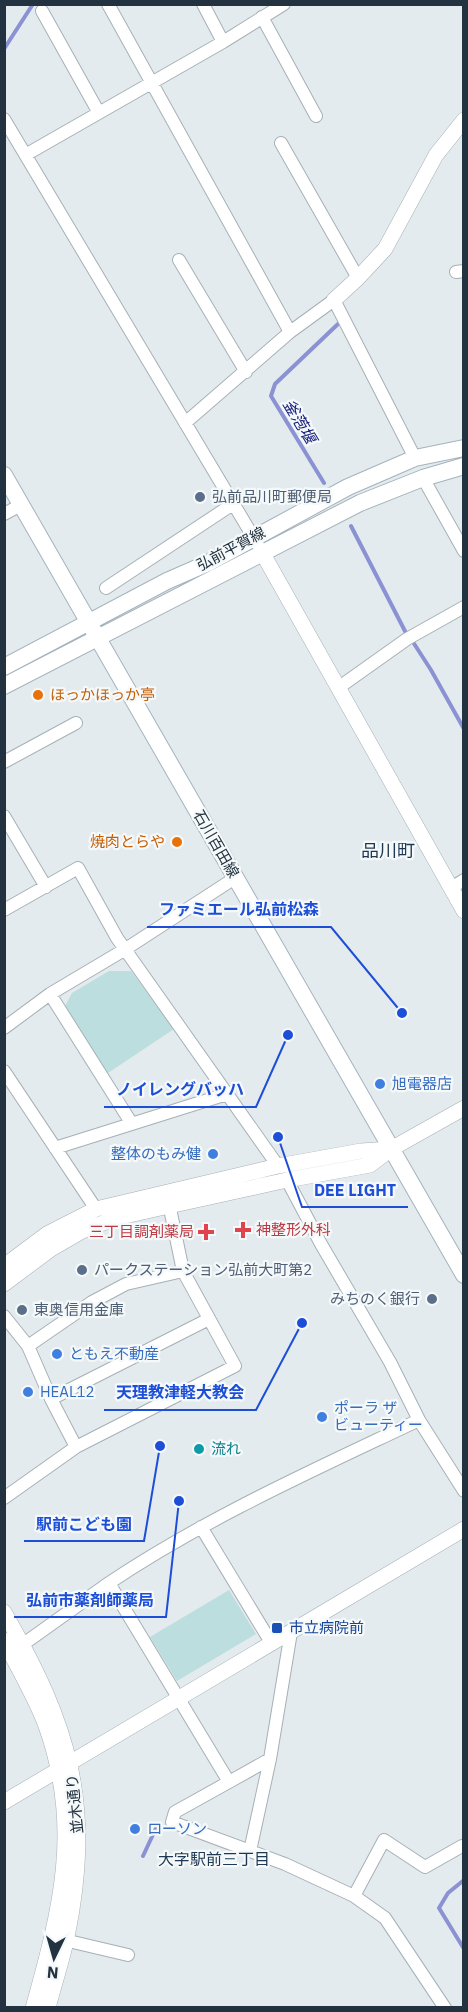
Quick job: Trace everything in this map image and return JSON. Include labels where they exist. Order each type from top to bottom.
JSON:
[{"type":"main road","name":"弘前平賀線","points":[[4,686],[167,581],[208,563],[348,487],[415,458],[464,448]]},
{"type":"main road","name":"弘前平賀線","points":[[4,667],[263,554],[360,503],[423,478],[464,466]]},
{"type":"main road","name":"石川百田線","points":[[4,475],[464,1275]]},
{"type":"street","points":[[108,4],[290,332]]},
{"type":"street","points":[[203,4],[223,42]]},
{"type":"street","points":[[27,154],[223,42],[266,12],[284,4]]},
{"type":"street","points":[[42,11],[99,113]]},
{"type":"street","points":[[266,12],[316,116]]},
{"type":"street","points":[[4,119],[9,132],[27,154],[263,554],[338,688],[457,884],[464,911]]},
{"type":"street","points":[[185,423],[290,332],[334,300],[385,249],[436,155],[464,120]]},
{"type":"street","points":[[280,142],[358,278]]},
{"type":"street","points":[[179,260],[246,372]]},
{"type":"street","points":[[334,300],[415,458]]},
{"type":"street","points":[[423,478],[464,551]]},
{"type":"street","points":[[106,588],[233,504]]},
{"type":"street","points":[[4,514],[21,505]]},
{"type":"street","points":[[338,688],[407,639],[464,607]]},
{"type":"street","points":[[4,762],[76,723]]},
{"type":"street","points":[[4,816],[46,887]]},
{"type":"street","points":[[4,910],[78,868],[124,950],[278,1166]]},
{"type":"street","points":[[4,1028],[50,994],[124,950],[235,878]]},
{"type":"street","points":[[50,994],[132,1124]]},
{"type":"street","points":[[4,1071],[96,1209]]},
{"type":"street","points":[[56,1148],[227,1094]]},
{"type":"street","points":[[4,1284],[12,1262],[47,1234],[96,1209],[168,1200],[370,1165],[391,1149],[464,1108]]},
{"type":"street","points":[[12,1262],[51,1249],[82,1231],[116,1218],[278,1166],[361,1151],[391,1149]]},
{"type":"street","points":[[287,1180],[321,1244],[390,1362],[419,1420],[464,1491]]},
{"type":"street","points":[[4,1498],[76,1447],[235,1366],[183,1271],[168,1200]]},
{"type":"street","points":[[28,1346],[92,1302],[126,1284],[183,1271]]},
{"type":"street","points":[[4,1316],[28,1346],[51,1399],[76,1447]]},
{"type":"street","points":[[51,1399],[209,1319]]},
{"type":"street","points":[[11,1649],[166,1546],[419,1420]]},
{"type":"street","points":[[201,1527],[272,1644]]},
{"type":"street","points":[[4,1802],[464,1529]]},
{"type":"street","points":[[109,1583],[229,1782]]},
{"type":"street","name":"並木通り","points":[[4,1611],[11,1649],[65,1766],[65,1847],[60,1939],[48,2007]]},
{"type":"street","points":[[250,1851],[270,1759],[291,1632]]},
{"type":"street","points":[[270,1759],[175,1812],[172,1822],[285,1864],[354,1896],[385,1918],[445,2007]]},
{"type":"street","points":[[354,1896],[384,1840],[425,1867],[462,1846]]},
{"type":"street","points":[[60,1939],[128,1955]]},
{"type":"street","name":"並木通り","points":[[33,2007],[60,1939]]},
{"type":"shaded area","points":[[109,971],[131,971],[174,1029],[108,1073],[64,1008],[72,993]]},
{"type":"shaded area","points":[[229,1590],[256,1634],[177,1681],[150,1637]]},
{"type":"waterway","points":[[4,49],[33,4]]},
{"type":"waterway","name":"釜萢堰","points":[[324,483],[271,396],[275,384],[338,324]]},
{"type":"waterway","name":"釜萢堰","points":[[351,526],[407,635]]},
{"type":"waterway","name":"釜萢堰","points":[[413,642],[464,729]]},
{"type":"waterway","points":[[143,1856],[157,1826]]},
{"type":"waterway","points":[[464,1880],[448,1893],[439,1908],[464,1949]]},
{"type":"place","name":"弘前品川町郵便局","points":[[200,497]]},
{"type":"place","name":"ほっかほっか亭","points":[[38,695]]},
{"type":"place","name":"焼肉とらや","points":[[177,842]]},
{"type":"place","name":"ファミエール弘前松森","points":[[402,1013]]},
{"type":"place","name":"ノイレングバッハ","points":[[288,1035]]},
{"type":"place","name":"旭電器店","points":[[380,1084]]},
{"type":"place","name":"DEE LIGHT","points":[[278,1137]]},
{"type":"place","name":"整体のもみ健","points":[[213,1154]]},
{"type":"place","name":"神整形外科","points":[[243,1230]]},
{"type":"place","name":"三丁目調剤薬局","points":[[206,1232]]},
{"type":"place","name":"パークステーション弘前大町第2","points":[[82,1270]]},
{"type":"place","name":"みちのく銀行","points":[[432,1299]]},
{"type":"place","name":"東奥信用金庫","points":[[22,1310]]},
{"type":"place","name":"天理教津軽大教会","points":[[302,1323]]},
{"type":"place","name":"ともえ不動産","points":[[57,1354]]},
{"type":"place","name":"HEAL12","points":[[28,1392]]},
{"type":"place","name":"ポーラ ザ ビューティー","points":[[322,1417]]},
{"type":"place","name":"駅前こども園","points":[[160,1446]]},
{"type":"place","name":"流れ","points":[[199,1449]]},
{"type":"place","name":"弘前市薬剤師薬局","points":[[179,1501]]},
{"type":"place","name":"市立病院前","points":[[277,1628]]},
{"type":"place","name":"ローソン","points":[[135,1829]]},
{"type":"district","name":"品川町","points":[[388,851]]},
{"type":"district","name":"大字駅前三丁目","points":[[214,1859]]}]
